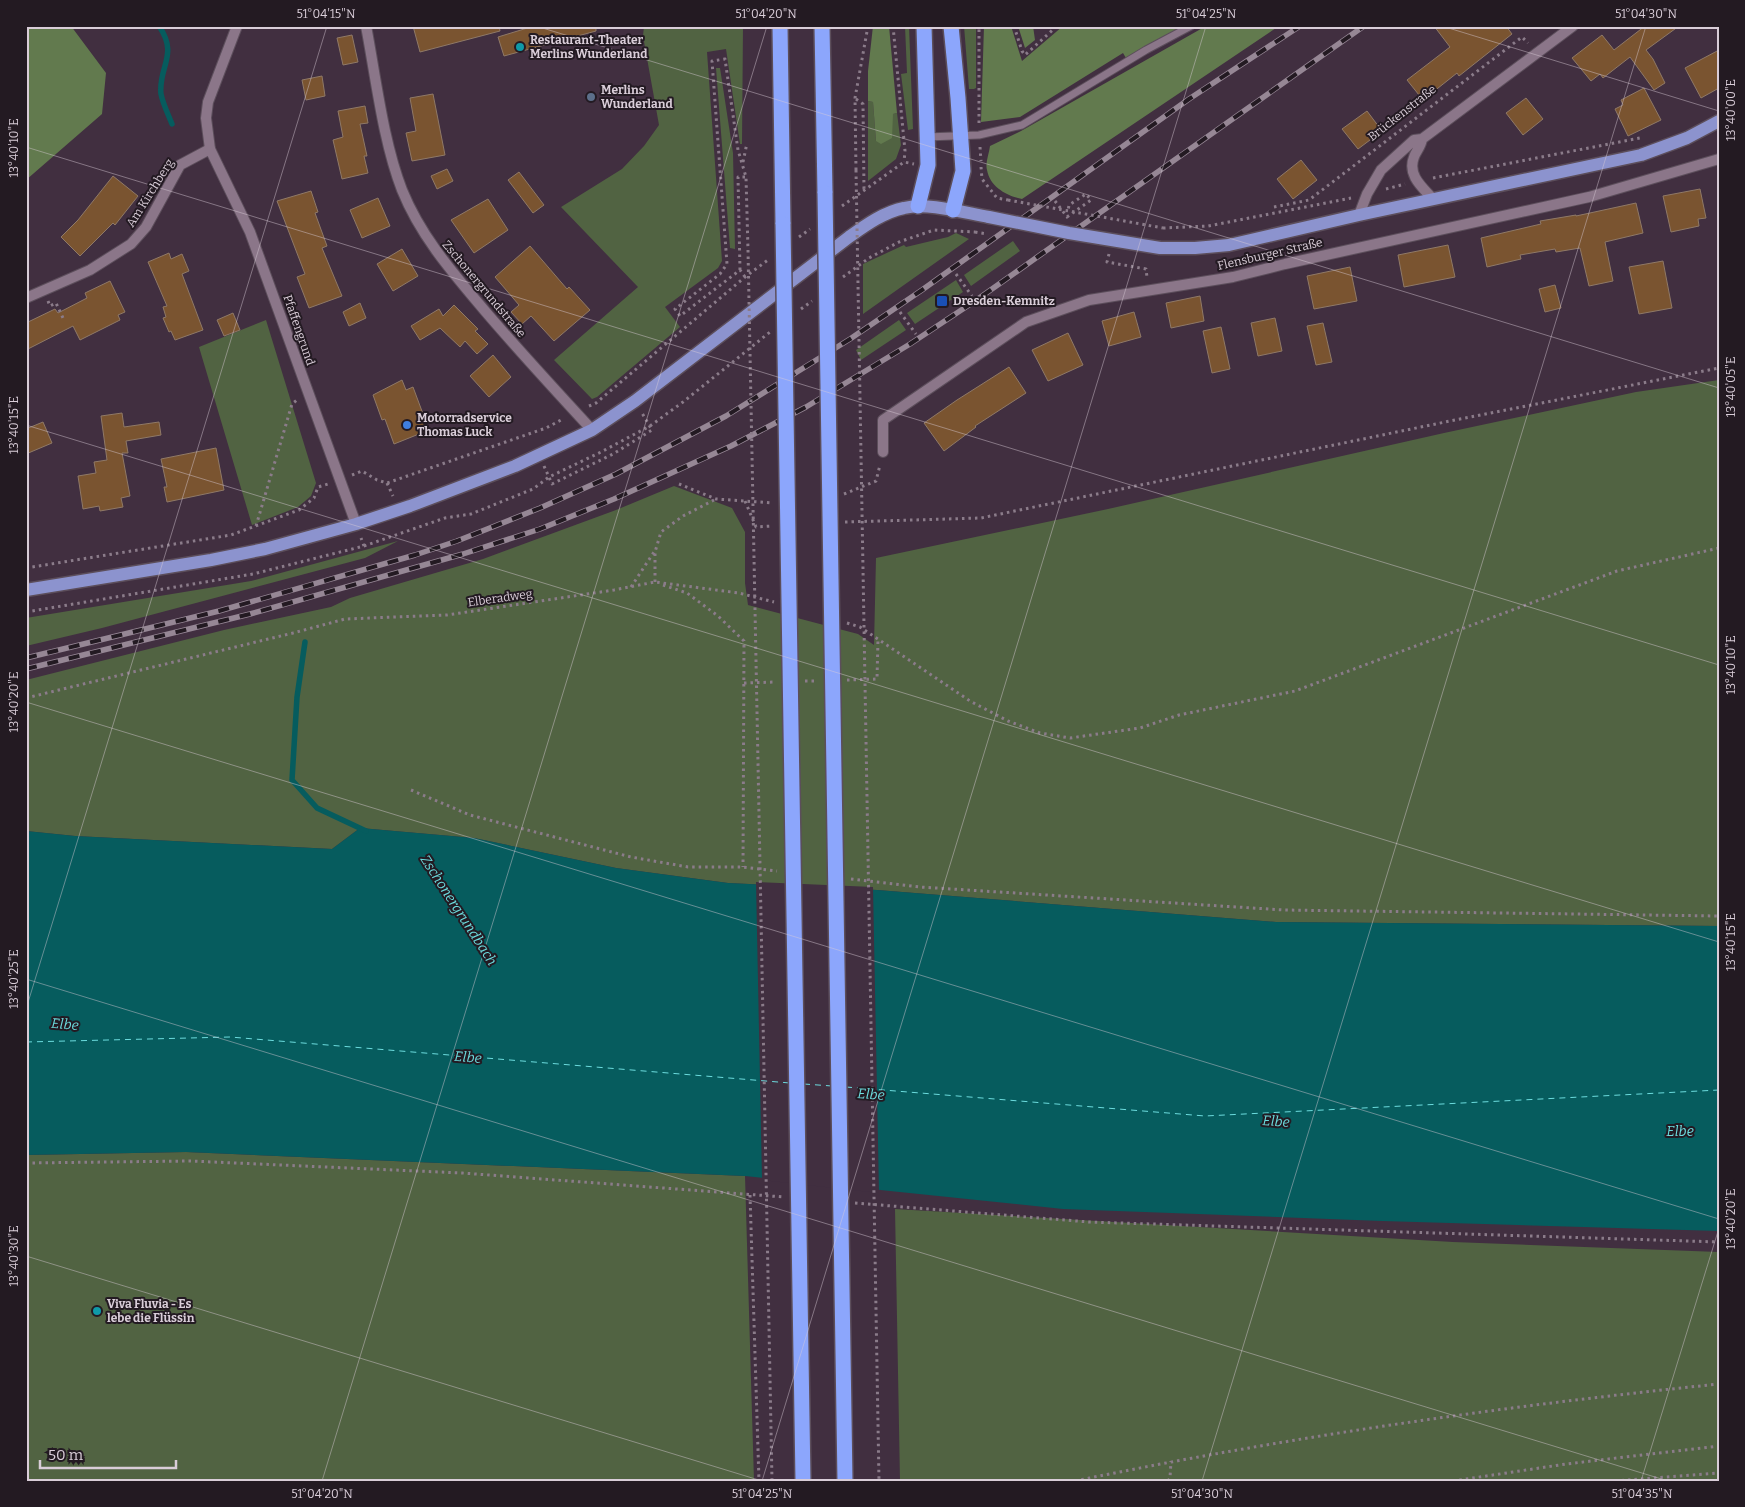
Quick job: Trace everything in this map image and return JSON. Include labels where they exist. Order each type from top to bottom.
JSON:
[{"type":"highway","points":[[780,26],[803,1481]]},
{"type":"highway","points":[[822,26],[845,1481]]},
{"type":"highway","points":[[918,206],[928,165],[924,26]]},
{"type":"highway","points":[[951,26],[963,171],[953,210]]},
{"type":"main road","points":[[26,590],[211,560],[265,548],[356,524],[410,506],[515,466],[592,430],[671,375],[849,236],[880,217],[903,208],[918,206],[953,210],[1069,233],[1160,248],[1195,248],[1229,245],[1359,215],[1641,155],[1687,138],[1719,121]]},
{"type":"street","points":[[210,149],[206,118],[208,102],[237,26]]},
{"type":"street","name":"Zschonergrundstraße","points":[[366,26],[390,152],[402,189],[415,217],[445,264],[592,430]]},
{"type":"street","points":[[1359,215],[1367,194],[1381,170],[1414,140],[1422,139],[1572,26]]},
{"type":"street","points":[[1422,139],[1414,157],[1412,169],[1416,181],[1433,199]]},
{"type":"street","name":"Am Kirchberg","points":[[26,298],[90,270],[131,244],[146,227],[167,192],[180,165],[210,149]]},
{"type":"street","name":"Pfaffengrund","points":[[210,149],[250,232],[356,524]]},
{"type":"street","name":"Flensburger Straße","points":[[883,452],[883,420],[1026,322],[1056,310],[1089,300],[1233,277],[1589,197],[1719,159]]},
{"type":"lane","points":[[927,138],[979,135],[1022,124],[1146,50],[1191,26]]},
{"type":"path","points":[[868,26],[855,98],[879,1481]]},
{"type":"path","points":[[840,207],[904,162],[905,151],[893,26]]},
{"type":"path","points":[[979,26],[981,172],[982,178],[997,198],[1163,228],[1208,226],[1339,201],[1416,181],[1641,138]]},
{"type":"path","points":[[1014,26],[1025,55],[1057,26]]},
{"type":"path","name":"Brückenstraße","points":[[1274,207],[1309,200],[1522,37],[1537,53]]},
{"type":"path","points":[[740,270],[680,316],[675,309],[720,274],[727,264],[712,61],[725,59],[738,150],[746,177],[772,1481]]},
{"type":"path","points":[[855,98],[863,104],[864,190]]},
{"type":"path","points":[[743,163],[747,143]]},
{"type":"path","points":[[746,177],[738,177],[740,270],[745,277],[769,260]]},
{"type":"path","points":[[1068,211],[1069,205],[1086,194],[1090,200],[1070,215]]},
{"type":"path","points":[[1055,201],[1072,222]]},
{"type":"path","points":[[793,242],[816,224]]},
{"type":"path","points":[[1108,254],[1108,262],[1146,269]]},
{"type":"path","points":[[956,274],[972,296]]},
{"type":"path","points":[[50,306],[56,304],[63,318]]},
{"type":"path","points":[[900,312],[916,334]]},
{"type":"path","points":[[890,522],[981,518],[1450,421],[1719,368]]},
{"type":"path","points":[[256,526],[292,404],[307,391]]},
{"type":"path","points":[[552,484],[613,454],[652,430]]},
{"type":"path","points":[[840,495],[876,481],[883,452]]},
{"type":"path","points":[[679,484],[716,499],[774,503]]},
{"type":"path","points":[[26,568],[231,535],[299,510],[314,498],[318,487]]},
{"type":"path","points":[[631,587],[655,552],[661,532],[684,516],[716,499]]},
{"type":"path","points":[[26,612],[253,574],[364,546],[356,524]]},
{"type":"path","points":[[844,622],[860,628],[970,701],[1008,721],[1040,733],[1070,738],[1140,728],[1179,715],[1295,691],[1617,571],[1719,548]]},
{"type":"path","points":[[655,552],[656,582]]},
{"type":"path","points":[[656,582],[739,593],[783,604]]},
{"type":"path","points":[[656,582],[687,593],[718,616],[744,642],[743,867]]},
{"type":"path","name":"Elberadweg","points":[[26,698],[345,619],[447,615],[656,582]]},
{"type":"path","points":[[411,790],[470,815],[631,857],[688,867],[743,867],[782,872]]},
{"type":"path","points":[[841,878],[930,888],[1284,910],[1719,916]]},
{"type":"path","points":[[26,1164],[200,1161],[462,1173],[788,1198]]},
{"type":"path","points":[[750,1194],[759,1481]]},
{"type":"path","points":[[854,1203],[1089,1222],[1719,1242]]},
{"type":"path","points":[[1075,1481],[1171,1461],[1483,1411],[1719,1384]]},
{"type":"path","points":[[1452,1481],[1566,1464],[1719,1446]]},
{"type":"path","points":[[1168,1481],[1170,1478],[1171,1461]]},
{"type":"path","points":[[1615,1481],[1628,1478],[1719,1473]]},
{"type":"shaded area","points":[[26,26],[71,26],[106,73],[102,114],[26,180]]},
{"type":"shaded area","points":[[644,26],[743,26],[742,144],[740,144],[726,49],[707,52],[722,261],[718,268],[665,307],[680,327],[597,397],[592,399],[554,360],[638,287],[561,207],[622,169],[644,146],[659,125],[643,36]]},
{"type":"shaded area","points":[[873,26],[889,26],[897,113],[893,114],[892,138],[881,144],[876,141],[873,102],[868,101],[868,71]]},
{"type":"shaded area","points":[[905,26],[909,26],[913,129],[908,130],[901,74],[907,73]]},
{"type":"shaded area","points":[[964,26],[976,26],[976,88],[974,89],[969,89]]},
{"type":"shaded area","points":[[984,26],[1011,26],[1022,61],[1063,26],[1184,26],[1126,58],[1123,53],[1020,117],[981,122]]},
{"type":"shaded area","points":[[1018,26],[1033,26],[1035,40],[1025,48]]},
{"type":"shaded area","points":[[1206,26],[1279,26],[1022,199],[1011,196],[995,186],[989,176],[987,167],[990,146],[1021,131]]},
{"type":"shaded area","points":[[716,68],[720,68],[733,153],[735,249],[730,248]]},
{"type":"shaded area","points":[[868,101],[873,102],[876,141],[893,114],[897,113],[901,145],[896,159],[868,181]]},
{"type":"shaded area","points":[[956,233],[969,239],[863,314],[863,264],[904,245],[906,247],[948,237]]},
{"type":"shaded area","points":[[1013,241],[1020,251],[971,286],[964,275]]},
{"type":"shaded area","points":[[956,280],[963,292],[915,324],[907,313]]},
{"type":"shaded area","points":[[266,320],[316,483],[311,496],[298,507],[252,525],[199,347]]},
{"type":"shaded area","points":[[899,320],[906,330],[861,360],[856,350]]},
{"type":"shaded area","points":[[1719,380],[1719,926],[1276,922],[877,890],[728,883],[616,868],[474,838],[360,828],[332,849],[75,836],[26,831],[26,680],[224,630],[331,607],[350,598],[483,559],[616,510],[674,486],[732,508],[745,532],[745,583],[748,605],[858,634],[874,645],[876,558],[1108,509],[1444,433],[1636,392]]},
{"type":"shaded area","points":[[398,541],[365,558],[102,628],[26,646],[26,618],[251,581]]},
{"type":"shaded area","points":[[186,1152],[745,1176],[754,1481],[26,1481],[26,1155]]},
{"type":"shaded area","points":[[895,1209],[1453,1242],[1719,1252],[1719,1481],[900,1481]]},
{"type":"water","name":"Elbe","points":[[360,828],[474,838],[616,868],[728,883],[877,890],[1276,922],[1719,926],[1719,1231],[1063,1209],[745,1176],[186,1152],[26,1155],[26,831],[75,836],[332,849]]},
{"type":"pier","points":[[756,882],[873,887],[879,1193],[762,1180]]},
{"type":"building","points":[[413,26],[499,26],[500,31],[420,52]]},
{"type":"building","name":"Restaurant-Theater Merlins Wunderland","points":[[534,26],[596,26],[596,31],[504,56],[498,37]]},
{"type":"building","points":[[1434,26],[1506,26],[1512,34],[1459,76],[1457,73],[1423,100],[1407,80],[1450,47]]},
{"type":"building","points":[[1645,26],[1679,26],[1646,50],[1653,59],[1665,83],[1654,90],[1630,57],[1603,78],[1600,74],[1591,81],[1572,58],[1602,35],[1614,50]]},
{"type":"building","points":[[352,35],[358,62],[343,65],[337,38]]},
{"type":"building","points":[[1719,50],[1719,88],[1701,98],[1685,68]]},
{"type":"building","points":[[322,76],[325,96],[306,100],[302,80]]},
{"type":"building","points":[[1644,88],[1661,120],[1628,136],[1615,109],[1623,105],[1621,100]]},
{"type":"building","points":[[433,94],[445,155],[412,161],[406,133],[416,131],[410,98]]},
{"type":"building","points":[[1526,98],[1543,119],[1523,135],[1506,113]]},
{"type":"building","points":[[365,106],[368,123],[360,124],[367,156],[364,156],[368,173],[342,179],[333,140],[343,137],[338,111]]},
{"type":"building","points":[[1367,111],[1382,131],[1358,149],[1342,129]]},
{"type":"building","points":[[1301,160],[1317,180],[1293,199],[1277,179]]},
{"type":"building","points":[[447,169],[453,181],[437,189],[431,176]]},
{"type":"building","points":[[519,172],[544,205],[533,213],[508,180]]},
{"type":"building","points":[[113,176],[138,196],[115,225],[113,223],[80,256],[61,237],[78,220]]},
{"type":"building","points":[[1700,189],[1706,218],[1698,219],[1699,226],[1671,232],[1663,196]]},
{"type":"building","points":[[311,191],[318,212],[315,213],[327,246],[322,248],[342,296],[309,308],[297,277],[305,274],[277,201]]},
{"type":"building","points":[[378,198],[390,226],[362,238],[350,210]]},
{"type":"building","points":[[488,199],[508,230],[474,253],[451,220]]},
{"type":"building","points":[[1636,203],[1643,233],[1605,242],[1613,281],[1589,286],[1580,248],[1556,252],[1555,249],[1520,255],[1521,259],[1487,267],[1481,238],[1541,224],[1540,221],[1576,216]]},
{"type":"building","points":[[1448,245],[1455,277],[1404,287],[1398,255]]},
{"type":"building","points":[[530,246],[567,289],[569,287],[590,310],[554,341],[531,316],[522,324],[511,312],[519,305],[495,277]]},
{"type":"building","points":[[402,249],[418,276],[393,291],[377,264]]},
{"type":"building","points":[[169,253],[171,259],[182,254],[189,271],[182,274],[203,330],[175,340],[163,318],[166,317],[163,307],[167,306],[148,262]]},
{"type":"building","points":[[1663,261],[1672,308],[1639,314],[1629,267]]},
{"type":"building","points":[[1350,267],[1357,301],[1314,309],[1307,276]]},
{"type":"building","points":[[110,281],[125,312],[118,315],[120,320],[80,340],[73,326],[26,350],[26,323],[55,309],[58,313],[87,298],[85,293]]},
{"type":"building","points":[[1555,285],[1561,308],[1545,312],[1539,289]]},
{"type":"building","points":[[1200,296],[1204,321],[1171,328],[1166,303]]},
{"type":"building","points":[[360,303],[366,318],[349,326],[343,312]]},
{"type":"building","points":[[454,305],[478,329],[475,331],[488,344],[477,354],[465,341],[460,347],[440,328],[420,340],[411,326],[439,309],[443,316]]},
{"type":"building","points":[[1134,312],[1141,337],[1109,346],[1102,321]]},
{"type":"building","points":[[233,313],[240,330],[224,336],[217,320]]},
{"type":"building","points":[[1275,318],[1282,351],[1258,356],[1251,323]]},
{"type":"building","points":[[1323,323],[1332,362],[1316,365],[1307,326]]},
{"type":"building","points":[[1221,327],[1230,369],[1212,373],[1203,331]]},
{"type":"building","points":[[1068,333],[1083,365],[1048,381],[1032,350]]},
{"type":"building","points":[[493,355],[511,377],[489,397],[470,376]]},
{"type":"building","points":[[1009,367],[1026,393],[975,426],[944,451],[924,423]]},
{"type":"building","points":[[402,380],[406,390],[413,387],[429,430],[394,444],[385,419],[382,420],[373,395]]},
{"type":"building","points":[[122,413],[124,427],[159,422],[161,435],[126,441],[128,453],[122,453],[130,496],[121,498],[123,507],[100,511],[99,506],[83,509],[78,476],[96,473],[94,462],[107,460],[101,416]]},
{"type":"building","points":[[43,422],[52,443],[26,454],[26,429]]},
{"type":"building","points":[[216,448],[224,490],[167,502],[164,487],[167,487],[161,459]]},
{"type":"waterway","name":"Zschonergrundbach","points":[[159,26],[165,36],[168,53],[162,76],[161,94],[172,124]]},
{"type":"waterway","name":"Zschonergrundbach","points":[[305,642],[297,697],[292,780],[317,808],[366,831]]},
{"type":"ferry route","points":[[26,1042],[230,1037],[790,1083]]},
{"type":"ferry route","points":[[804,1084],[832,1086]]},
{"type":"ferry route","points":[[846,1087],[1205,1116],[1719,1090]]},
{"type":"railway","points":[[26,658],[219,611],[415,555],[457,541],[540,508],[616,474],[726,416],[850,339],[922,290],[1189,99],[1300,26]]},
{"type":"railway","points":[[26,669],[250,614],[463,554],[540,529],[614,499],[731,446],[806,407],[910,344],[975,301],[1364,26]]},
{"type":"place","name":"Restaurant-Theater Merlins Wunderland","points":[[520,47]]},
{"type":"place","name":"Merlins Wunderland","points":[[591,97]]},
{"type":"place","name":"Dresden-Kemnitz","points":[[942,301]]},
{"type":"place","name":"Motorradservice Thomas Luck","points":[[407,425]]},
{"type":"place","name":"Viva Fluvia - Es lebe die Flüssin","points":[[97,1311]]}]
